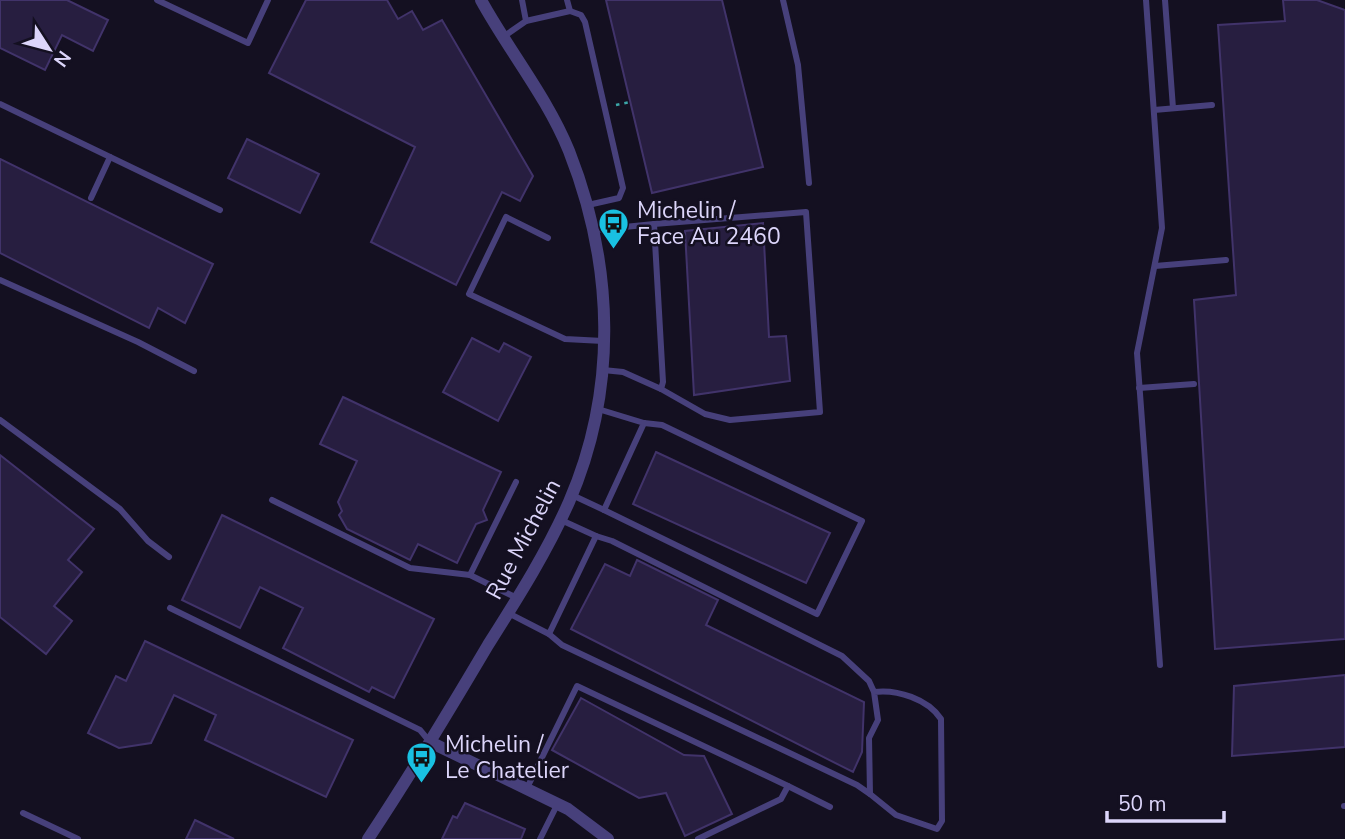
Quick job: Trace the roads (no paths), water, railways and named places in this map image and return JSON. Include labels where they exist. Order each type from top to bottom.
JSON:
[{"type":"street","name":"Rue Michelin","points":[[368,839],[430,742],[561,520],[572,495],[598,409],[605,341],[603,286],[595,230],[588,205],[558,128],[481,0]]},
{"type":"street","points":[[430,742],[557,803],[588,821],[608,839]]},
{"type":"lane","points":[[157,0],[248,43],[268,0]]},
{"type":"lane","points":[[522,0],[527,21]]},
{"type":"lane","points":[[567,0],[570,11]]},
{"type":"lane","points":[[783,0],[798,65],[809,183]]},
{"type":"lane","points":[[1146,0],[1162,228],[1137,353],[1160,665]]},
{"type":"lane","points":[[1165,0],[1173,108]]},
{"type":"lane","points":[[503,38],[527,21],[570,11],[581,15],[585,22],[623,188],[619,198],[588,205]]},
{"type":"lane","points":[[0,104],[220,210]]},
{"type":"lane","points":[[1154,110],[1212,105]]},
{"type":"lane","points":[[91,198],[110,157]]},
{"type":"lane","points":[[595,230],[806,212],[820,412],[730,421],[705,414],[624,372],[603,370]]},
{"type":"lane","points":[[548,238],[506,217],[469,294],[565,340],[605,341]]},
{"type":"lane","points":[[654,224],[664,377],[661,389]]},
{"type":"lane","points":[[1155,267],[1226,260]]},
{"type":"lane","points":[[0,280],[138,342],[194,371]]},
{"type":"lane","points":[[1139,388],[1195,384]]},
{"type":"lane","points":[[572,495],[817,614],[862,521],[662,425],[644,423],[598,409]]},
{"type":"lane","points":[[0,420],[120,509],[148,541],[169,557]]},
{"type":"lane","points":[[604,510],[644,423]]},
{"type":"lane","points":[[470,575],[516,482]]},
{"type":"lane","points":[[272,500],[410,568],[470,575],[517,598]]},
{"type":"lane","points":[[561,520],[612,541],[842,656],[869,681],[874,692],[878,720],[869,738],[870,794]]},
{"type":"lane","points":[[549,634],[596,536]]},
{"type":"lane","points":[[170,608],[420,730],[430,742]]},
{"type":"lane","points":[[508,613],[549,634],[562,645],[858,785],[896,815],[932,829],[941,826],[941,719],[937,712],[905,694],[874,692]]},
{"type":"lane","points":[[527,788],[577,686],[830,807]]},
{"type":"lane","points":[[698,839],[781,799],[788,786]]},
{"type":"lane","points":[[540,839],[557,803]]},
{"type":"lane","points":[[23,813],[78,839]]},
{"type":"place","name":"Michelin / Face Au 2460","points":[[614,250]]},
{"type":"place","name":"Michelin / Le Chatelier","points":[[422,784]]}]
